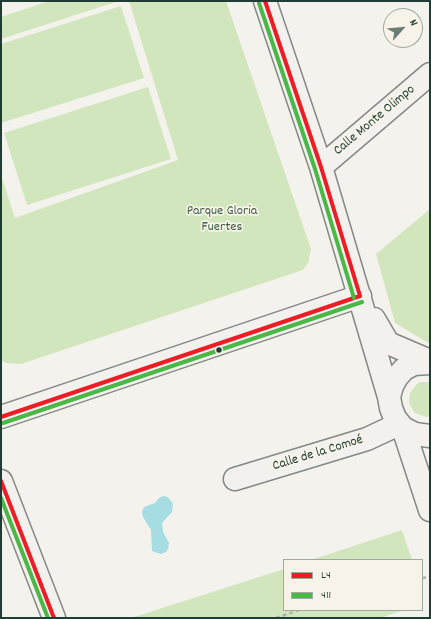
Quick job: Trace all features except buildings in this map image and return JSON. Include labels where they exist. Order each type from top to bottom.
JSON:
[{"type":"street","points":[[265,1],[321,167],[360,296],[391,408],[395,418],[401,426],[430,510]]},
{"type":"street","name":"Calle Monte Olimpo","points":[[321,167],[430,74]]},
{"type":"street","points":[[360,296],[388,343],[430,362]]},
{"type":"street","points":[[1,417],[360,296]]},
{"type":"street","points":[[389,397],[394,382],[404,369],[414,364],[430,362]]},
{"type":"street","points":[[401,426],[415,434],[430,436]]},
{"type":"street","name":"Calle de la Comoé","points":[[235,479],[367,439],[401,426]]},
{"type":"street","points":[[1,481],[54,618]]},
{"type":"path","points":[[276,618],[296,611]]},
{"type":"green space","points":[[49,1],[119,1],[1,39],[1,17]]},
{"type":"green space","name":"Parque Gloria Fuertes","points":[[129,1],[226,1],[311,249],[308,263],[303,270],[21,364],[6,363],[1,360],[1,175],[15,218],[178,160]]},
{"type":"green space","points":[[121,6],[144,78],[1,123],[1,44]]},
{"type":"green space","points":[[148,87],[171,159],[27,205],[4,133]]},
{"type":"green space","points":[[430,209],[430,344],[395,323],[376,254]]},
{"type":"green space","points":[[420,382],[430,382],[430,416],[426,417],[415,413],[409,403],[410,393]]},
{"type":"green space","points":[[402,530],[412,559],[314,559]]},
{"type":"green space","points":[[283,569],[283,611],[401,611],[380,618],[131,618]]},
{"type":"water","points":[[163,496],[168,497],[173,504],[172,512],[162,523],[163,532],[169,543],[166,552],[161,554],[152,551],[151,530],[143,517],[142,512],[144,507],[155,503]]},
{"type":"transit line","name":"L4","points":[[265,1],[321,167],[360,296]]},
{"type":"transit line","name":"411","points":[[259,3],[315,169],[354,298]]},
{"type":"transit line","name":"L4","points":[[1,417],[360,296]]},
{"type":"transit line","name":"411","points":[[3,423],[362,302]]},
{"type":"transit line","name":"L4","points":[[1,481],[54,618]]},
{"type":"transit line","name":"411","points":[[1,498],[48,618]]}]
